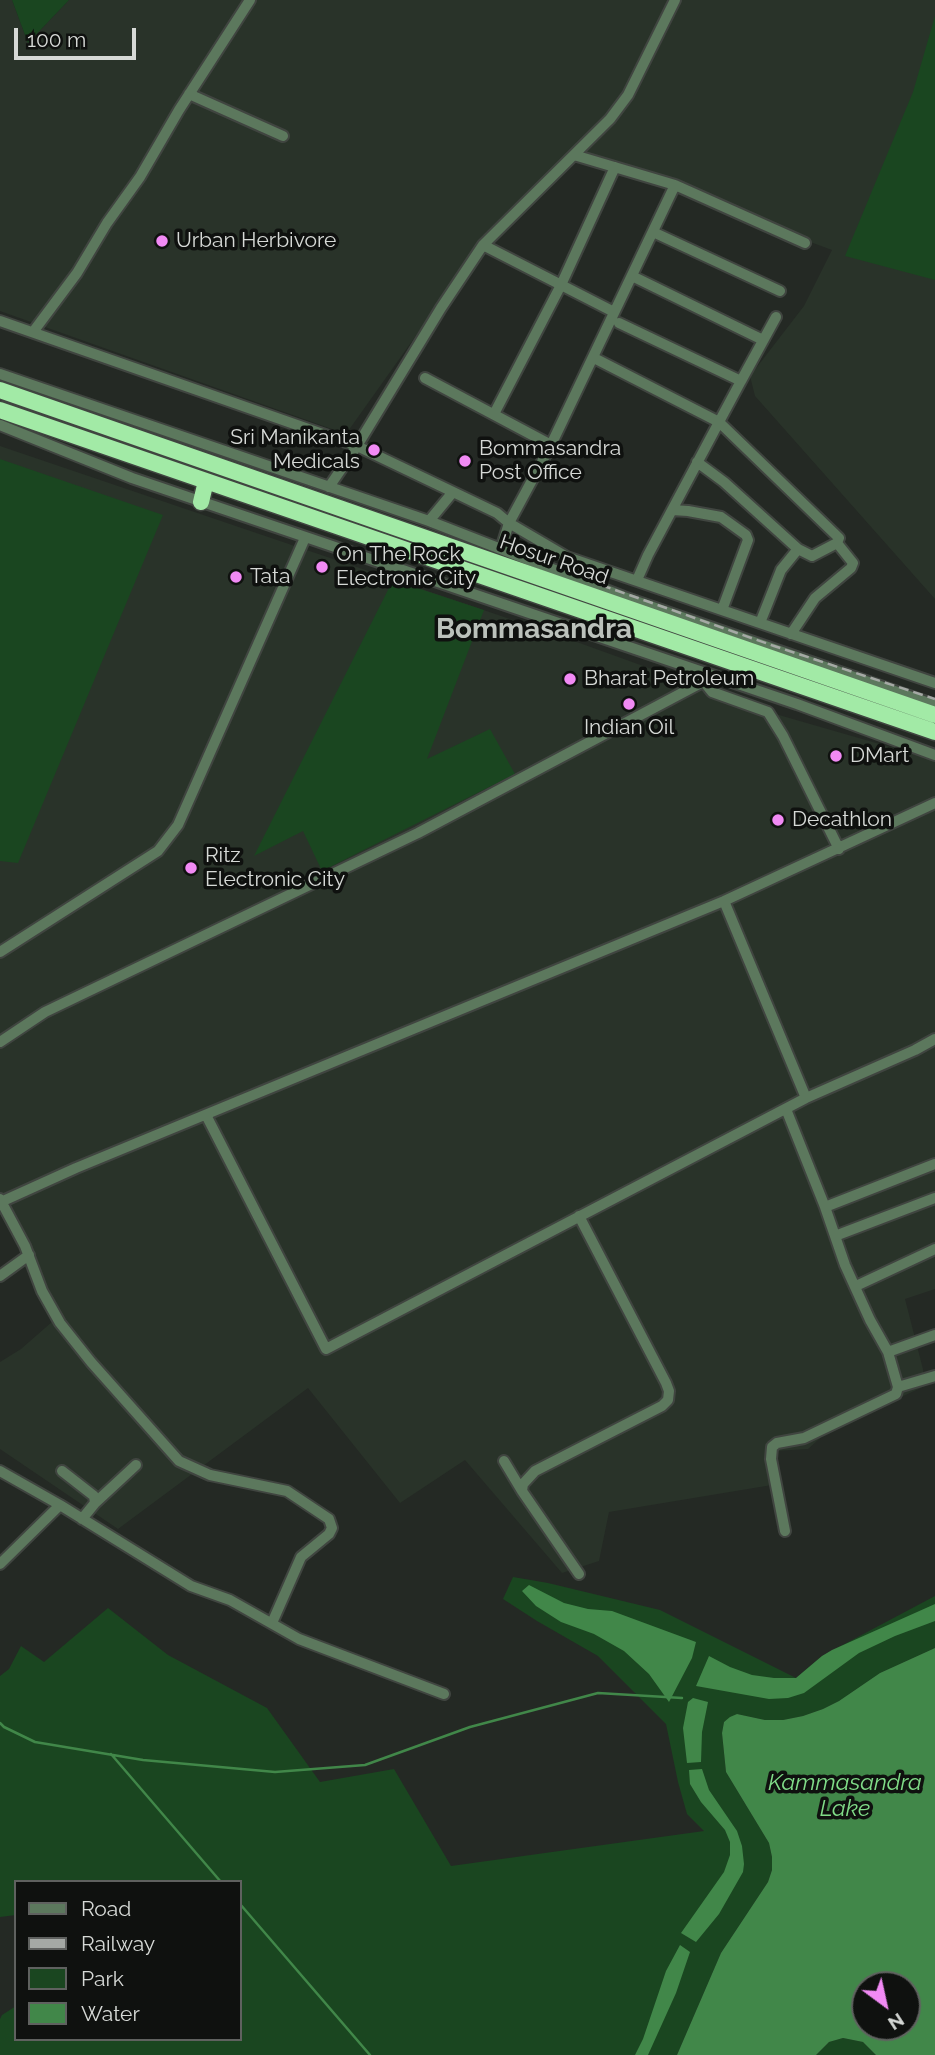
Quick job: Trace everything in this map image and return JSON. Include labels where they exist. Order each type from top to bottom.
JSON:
[{"type":"highway","name":"Hosur Road","points":[[0,390],[703,643],[935,732]]},
{"type":"highway","name":"Hosur Road","points":[[0,410],[206,481],[703,643],[935,715]]},
{"type":"highway","points":[[206,481],[207,504]]},
{"type":"street","points":[[33,332],[77,273],[107,223],[141,177],[189,94],[250,0]]},
{"type":"street","points":[[328,487],[357,446],[441,308],[483,245],[610,118],[628,95],[676,0]]},
{"type":"street","points":[[189,94],[283,135]]},
{"type":"street","points":[[574,155],[675,186],[805,243]]},
{"type":"street","points":[[494,414],[561,285],[615,167]]},
{"type":"street","points":[[501,549],[509,523],[617,318],[632,276],[675,186]]},
{"type":"street","points":[[653,232],[780,291]]},
{"type":"street","points":[[483,245],[741,381]]},
{"type":"street","points":[[632,276],[763,340]]},
{"type":"street","points":[[637,580],[776,317]]},
{"type":"street","points":[[0,321],[357,446],[498,513],[509,523],[567,557],[935,683]]},
{"type":"street","points":[[594,358],[719,422],[839,538],[837,543],[812,556],[798,549],[724,482],[697,462]]},
{"type":"street","points":[[0,373],[429,521],[624,597],[935,705]]},
{"type":"street","points":[[425,378],[551,445]]},
{"type":"street","points":[[0,425],[132,478],[369,558],[709,679],[933,752]]},
{"type":"street","points":[[429,521],[453,492]]},
{"type":"street","points":[[672,510],[721,517],[746,536],[748,540],[722,610]]},
{"type":"street","points":[[0,952],[158,851],[178,825],[305,538]]},
{"type":"street","points":[[791,634],[815,597],[852,568],[853,563],[837,543]]},
{"type":"street","points":[[760,623],[782,570],[798,549]]},
{"type":"street","points":[[561,572],[567,557]]},
{"type":"street","points":[[709,679],[712,692],[768,712],[783,736],[839,849]]},
{"type":"street","points":[[0,1042],[45,1012],[418,834],[709,679]]},
{"type":"street","points":[[272,1623],[301,1557],[329,1534],[332,1528],[329,1519],[287,1491],[210,1475],[179,1461],[60,1323],[42,1291],[29,1255],[1,1200],[724,901],[935,803]]},
{"type":"street","points":[[724,901],[806,1098]]},
{"type":"street","points":[[206,1115],[326,1349],[786,1108],[935,1039]]},
{"type":"street","points":[[785,1531],[771,1459],[772,1447],[778,1443],[804,1438],[896,1394],[898,1387],[888,1352],[870,1320],[842,1257],[786,1108]]},
{"type":"street","points":[[825,1207],[935,1164]]},
{"type":"street","points":[[835,1236],[935,1198]]},
{"type":"street","points":[[522,1492],[523,1483],[535,1471],[662,1406],[668,1400],[666,1383],[579,1216]]},
{"type":"street","points":[[856,1286],[935,1249]]},
{"type":"street","points":[[0,1276],[29,1255]]},
{"type":"street","points":[[888,1352],[935,1335]]},
{"type":"street","points":[[898,1387],[935,1377]]},
{"type":"street","points":[[504,1461],[522,1492],[579,1574]]},
{"type":"street","points":[[82,1519],[95,1503],[136,1465]]},
{"type":"street","points":[[0,1471],[191,1586],[230,1600],[299,1639],[444,1694]]},
{"type":"street","points":[[62,1471],[94,1496],[95,1503]]},
{"type":"street","points":[[0,1564],[60,1505]]},
{"type":"shaded area","points":[[0,0],[12,0],[28,43],[69,0],[935,0],[935,599],[755,396],[750,376],[804,306],[832,250],[569,153],[486,237],[346,434],[0,311]]},
{"type":"shaded area","points":[[0,446],[563,637],[779,715],[935,760],[935,1289],[905,1299],[927,1385],[828,1431],[808,1449],[775,1451],[778,1484],[609,1512],[599,1561],[562,1573],[465,1460],[400,1503],[308,1388],[118,1529],[0,1449],[0,1362],[21,1349],[61,1314],[0,1214]]},
{"type":"green space","points":[[12,0],[69,0],[28,43]]},
{"type":"green space","points":[[935,16],[935,280],[845,256],[913,92]]},
{"type":"green space","points":[[0,459],[163,515],[18,863],[0,861]]},
{"type":"green space","points":[[393,580],[484,610],[427,759],[490,729],[515,774],[322,871],[303,831],[254,856]]},
{"type":"green space","points":[[513,1577],[660,1610],[796,1678],[822,1656],[935,1596],[935,1648],[880,1673],[823,1709],[783,1720],[765,1720],[737,1714],[724,1722],[722,1733],[726,1772],[769,1843],[772,1870],[768,1882],[721,1953],[677,2055],[0,2055],[0,2019],[14,2007],[14,2041],[242,2041],[242,1880],[14,1880],[14,1915],[0,1917],[0,1676],[9,1669],[21,1646],[44,1662],[108,1608],[168,1655],[267,1708],[320,1782],[394,1769],[451,1866],[704,1831],[687,1814],[666,1724],[598,1656],[503,1599]]},
{"type":"green space","points":[[843,2038],[863,2042],[876,2055],[816,2055],[829,2042]]},
{"type":"water","points":[[529,1585],[564,1603],[612,1611],[696,1642],[692,1658],[669,1702],[649,1674],[624,1651],[594,1634],[561,1622],[536,1606],[522,1591]]},
{"type":"water","points":[[935,1604],[935,1621],[859,1653],[804,1693],[788,1698],[769,1699],[696,1686],[709,1656],[752,1675],[796,1678],[832,1650]]},
{"type":"water","name":"Kammasandra Lake","points":[[935,1648],[935,2055],[876,2055],[863,2042],[858,2041],[921,2041],[921,1971],[851,1971],[851,2040],[843,2038],[829,2042],[816,2055],[677,2055],[721,1953],[768,1882],[772,1870],[769,1843],[726,1772],[722,1733],[724,1722],[737,1714],[765,1720],[783,1720],[803,1716],[839,1701],[880,1673]]},
{"type":"water","points":[[693,1698],[708,1702],[702,1732],[701,1762],[687,1763],[683,1728],[688,1702]]},
{"type":"water","name":"Kammasandra Lake","points":[[702,1769],[709,1790],[737,1831],[744,1864],[743,1872],[719,1914],[696,1942],[681,1933],[724,1872],[730,1855],[730,1842],[725,1830],[701,1802],[690,1784],[689,1770]]},
{"type":"water","points":[[680,1945],[690,1952],[676,1993],[648,2055],[635,2055],[666,1971]]},
{"type":"waterway","points":[[0,1723],[35,1742],[143,1760],[275,1772],[365,1765],[470,1727],[598,1693],[682,1698]]},
{"type":"waterway","points":[[111,1754],[219,1880]]},
{"type":"waterway","points":[[242,1906],[370,2055]]},
{"type":"railway","points":[[601,585],[935,699]]},
{"type":"place","name":"Urban Herbivore","points":[[162,241]]},
{"type":"place","name":"Sri Manikanta Medicals","points":[[374,450]]},
{"type":"place","name":"Bommasandra Post Office","points":[[465,461]]},
{"type":"place","name":"On The Rock Electronic City","points":[[322,567]]},
{"type":"place","name":"Tata","points":[[236,577]]},
{"type":"place","name":"Bharat Petroleum","points":[[570,679]]},
{"type":"place","name":"Indian Oil","points":[[629,704]]},
{"type":"place","name":"DMart","points":[[836,756]]},
{"type":"place","name":"Decathlon","points":[[778,820]]},
{"type":"place","name":"Ritz Electronic City","points":[[191,868]]},
{"type":"district","name":"Bommasandra","points":[[534,630]]}]
